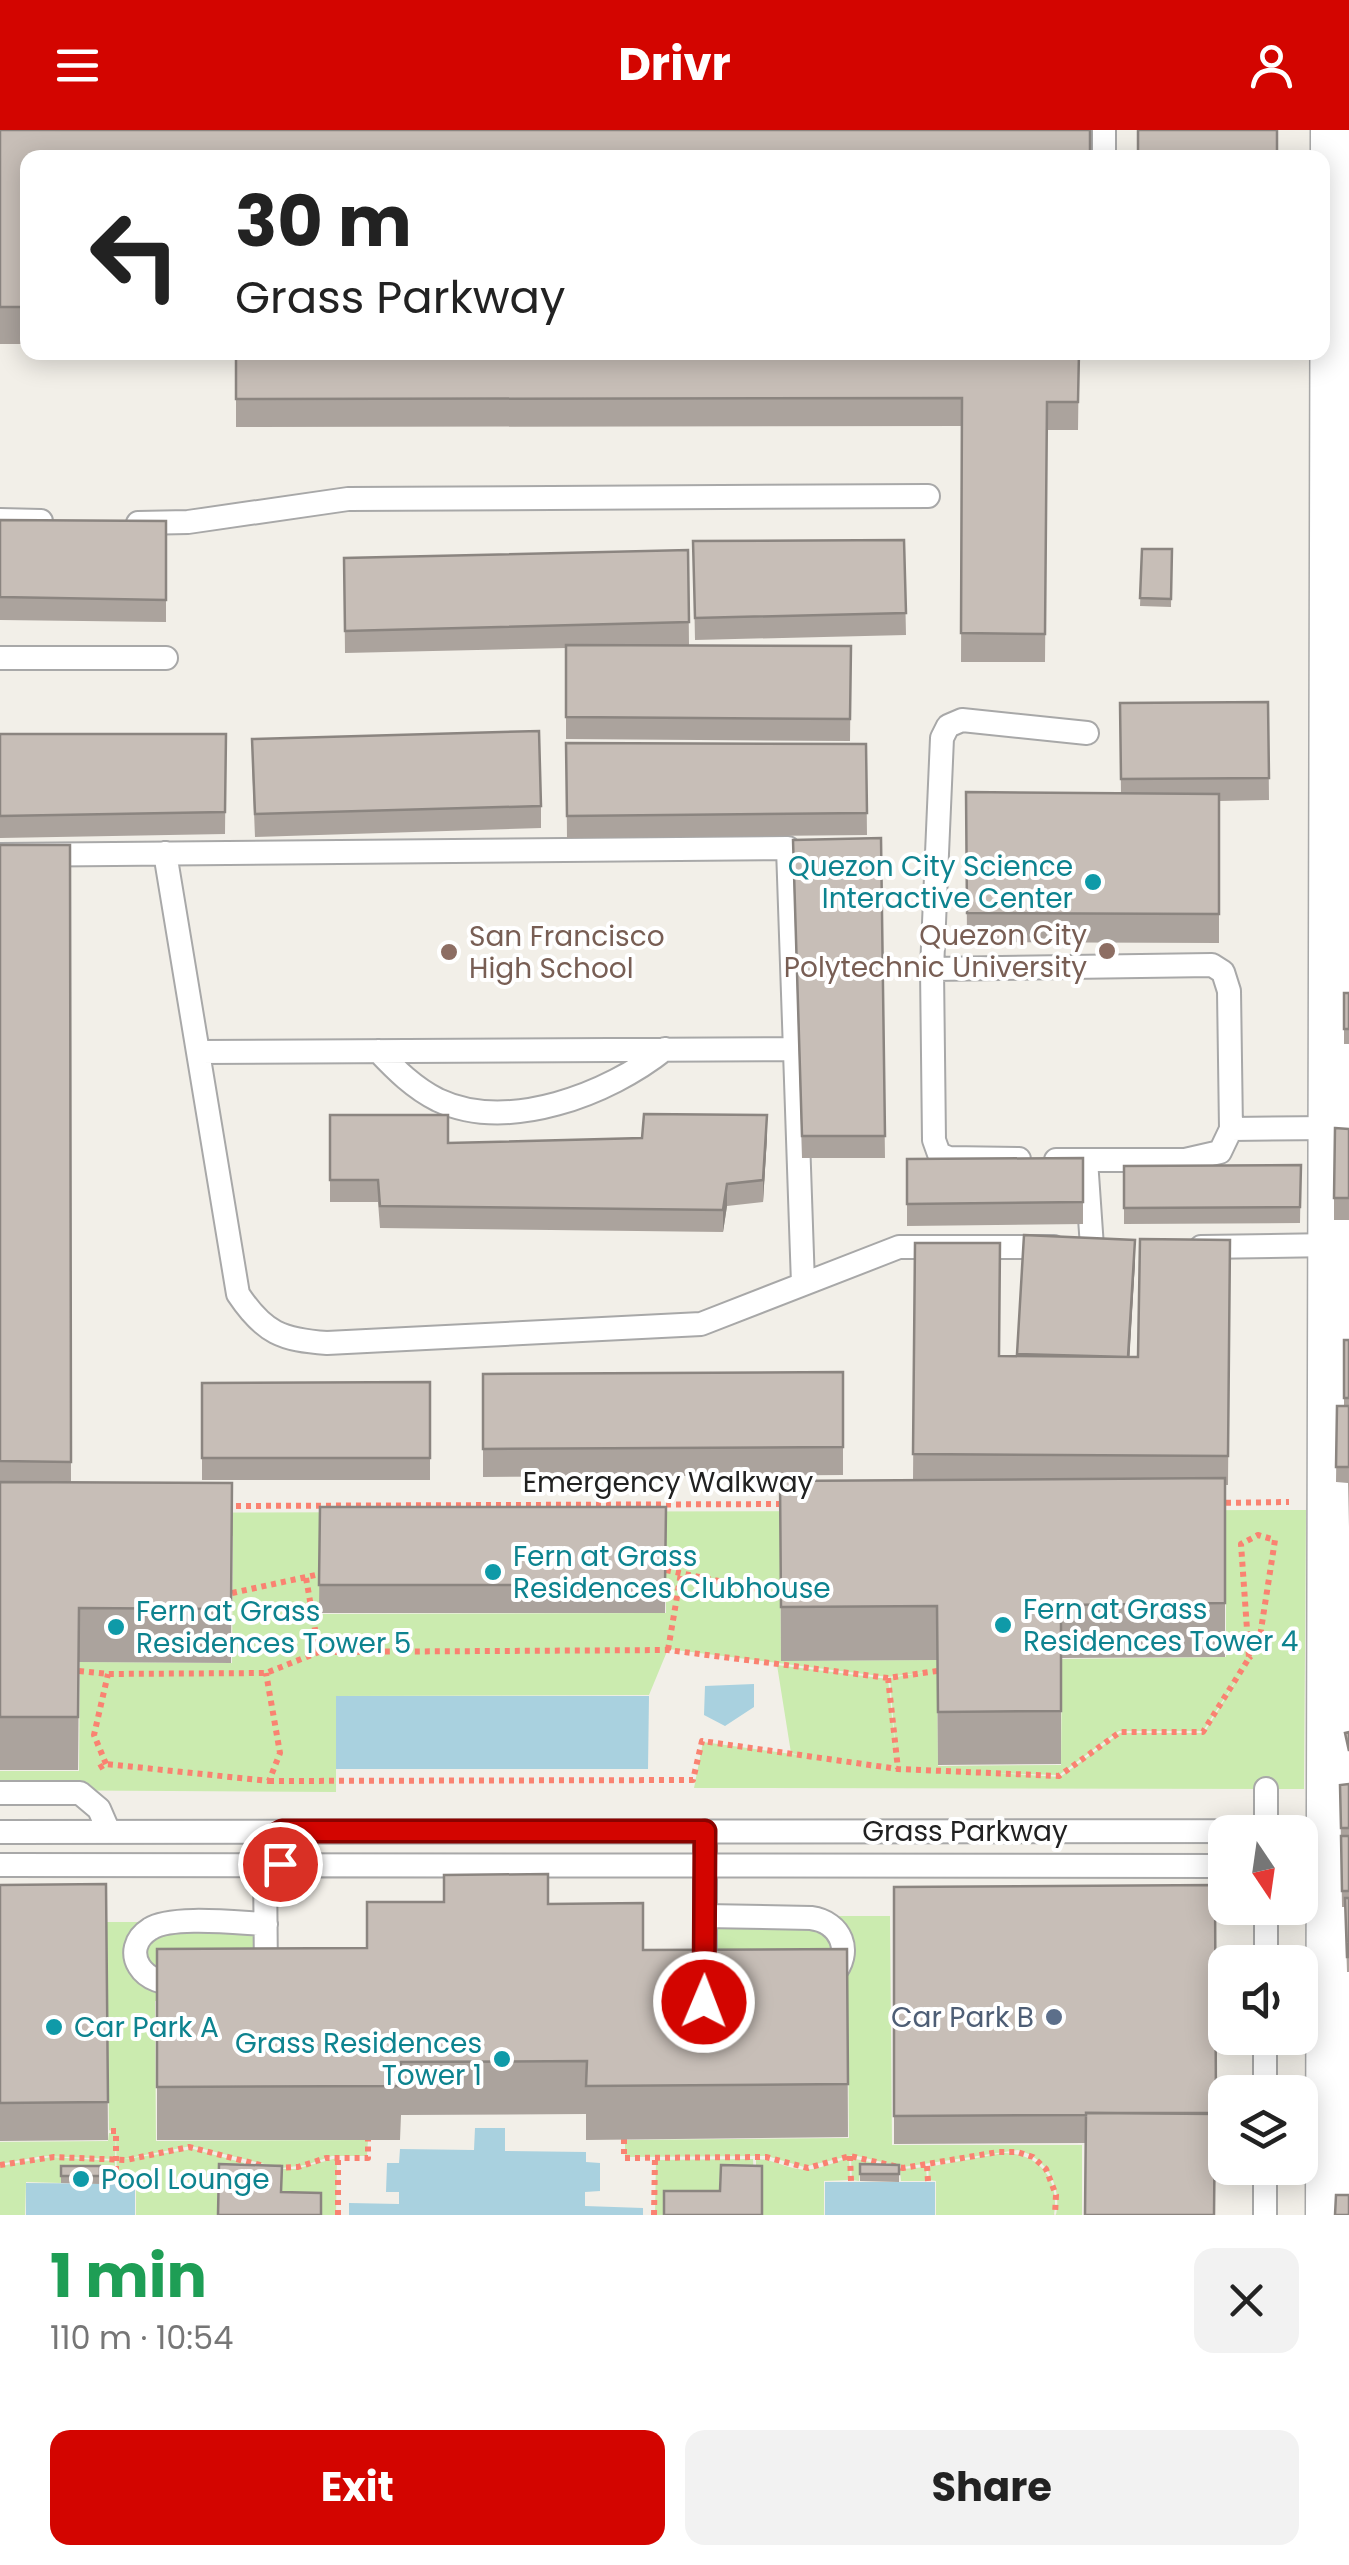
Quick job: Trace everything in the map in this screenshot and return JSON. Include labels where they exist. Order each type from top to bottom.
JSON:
[{"type":"street","points":[[1330,2215],[1339,2146],[1324,1854],[1332,1128],[1341,966],[1335,130]]},
{"type":"lane","points":[[119,523],[188,522],[348,499],[928,496]]},
{"type":"lane","points":[[0,520],[60,522]]},
{"type":"lane","points":[[0,658],[166,658]]},
{"type":"lane","points":[[932,968],[1212,965],[1224,972],[1228,991],[1231,1129],[1220,1152],[1185,1160],[948,1158],[940,1154],[934,1140],[932,968],[942,738],[948,726],[962,720],[1086,733]]},
{"type":"lane","points":[[0,855],[788,848],[804,1284]]},
{"type":"lane","points":[[164,853],[238,1294],[264,1326],[282,1337],[327,1343],[702,1324],[899,1248],[1102,1247],[1086,1160]]},
{"type":"lane","points":[[378,1050],[415,1086],[442,1102],[502,1110],[538,1108],[582,1096],[620,1081],[665,1049]]},
{"type":"lane","points":[[198,1052],[794,1049]]},
{"type":"lane","points":[[1231,1129],[1332,1128]]},
{"type":"lane","points":[[1172,1246],[1332,1245]]},
{"type":"lane","points":[[1264,1815],[1266,1789]]},
{"type":"lane","points":[[0,1793],[80,1793],[99,1809],[109,1832]]},
{"type":"lane","points":[[246,1831],[256,1836],[261,1847],[258,1857],[263,1864],[266,2002]]},
{"type":"lane","points":[[263,1864],[268,1858],[268,1839],[282,1831]]},
{"type":"lane","points":[[704,2002],[706,1831]]},
{"type":"lane","name":"Grass Parkway","points":[[0,1832],[1206,1831],[1216,1836],[1222,1846],[1218,1857],[1198,1871],[704,1864],[0,1865]]},
{"type":"lane","points":[[492,1832],[492,1864]]},
{"type":"lane","name":"Grass Parkway","points":[[1318,1852],[1324,1854]]},
{"type":"lane","points":[[705,1916],[827,1921],[842,1938],[842,1963],[828,1979],[812,1984]]},
{"type":"lane","points":[[204,1973],[175,1983],[148,1978],[138,1961],[142,1937],[154,1926],[170,1923],[266,1924]]},
{"type":"lane","points":[[1265,2185],[1265,2215]]},
{"type":"path","points":[[1208,1503],[1307,1502]]},
{"type":"path","name":"Emergency Walkway","points":[[218,1506],[792,1504]]},
{"type":"path","points":[[91,1773],[106,1764],[269,1781],[693,1780],[702,1741],[898,1769],[1059,1776],[1120,1732],[1203,1732],[1258,1649],[1275,1540],[1258,1535],[1241,1544],[1249,1658]]},
{"type":"path","points":[[666,1570],[781,1594]]},
{"type":"path","points":[[232,1592],[320,1574]]},
{"type":"path","points":[[668,1650],[682,1574]]},
{"type":"path","points":[[306,1578],[319,1652]]},
{"type":"path","points":[[80,1671],[266,1673],[319,1652],[668,1650],[888,1678],[937,1671]]},
{"type":"path","points":[[266,1673],[280,1754],[269,1781]]},
{"type":"path","points":[[106,1764],[94,1735],[108,1674]]},
{"type":"path","points":[[888,1678],[898,1769]]},
{"type":"path","points":[[90,2131],[116,2131],[116,2184]]},
{"type":"path","points":[[0,2165],[54,2157],[116,2160],[189,2148],[286,2169],[338,2158],[368,2158],[368,2139]]},
{"type":"path","points":[[624,2139],[624,2158],[754,2157],[808,2168],[850,2156],[885,2166],[928,2166],[998,2152],[1027,2154],[1046,2170],[1056,2195],[1055,2215]]},
{"type":"path","points":[[850,2156],[851,2182]]},
{"type":"path","points":[[754,2157],[754,2169]]},
{"type":"path","points":[[338,2158],[338,2215]]},
{"type":"path","points":[[654,2158],[654,2215]]},
{"type":"path","points":[[245,2162],[245,2180]]},
{"type":"path","points":[[928,2166],[928,2181]]},
{"type":"green space","points":[[1306,1510],[1304,1789],[694,1788],[703,1742],[799,1755],[791,1753],[777,1665],[888,1679],[896,1755],[890,1678],[926,1672],[888,1677],[668,1649],[649,1695],[336,1696],[336,1792],[0,1790],[0,1771],[79,1771],[80,1662],[232,1663],[233,1536],[0,1513]],"holes":[[[1226,1531],[1226,1657],[1062,1659],[1061,1765],[938,1766],[937,1660],[781,1661],[780,1534]],[[320,1535],[666,1535],[666,1613],[320,1614]],[[1244,1668],[1204,1733],[1120,1733],[1060,1777],[996,1773],[1059,1775],[1119,1731],[1203,1731]]]},
{"type":"green space","points":[[827,1916],[890,1916],[892,2145],[1082,2145],[1082,2215],[1056,2215],[1057,2194],[1050,2175],[1037,2159],[1018,2150],[903,2167],[853,2155],[804,2167],[767,2156],[625,2157],[625,2140],[849,2138],[848,2000],[746,2001],[843,1970]]},
{"type":"green space","points":[[709,1920],[822,1925],[837,1958],[708,2000]]},
{"type":"green space","points":[[107,1922],[151,1922],[134,1962],[232,2000],[155,2001],[156,2141],[368,2140],[367,2156],[332,2156],[281,2168],[191,2146],[119,2160],[193,2149],[244,2163],[243,2179],[218,2179],[217,2215],[136,2215],[136,2183],[117,2183],[116,2134],[115,2159],[43,2156],[0,2164],[0,2142],[108,2141],[109,2133],[117,2133],[109,2130]]},
{"type":"green space","points":[[263,1928],[264,2000],[166,1978],[142,1957],[153,1931]]},
{"type":"green space","points":[[1003,2153],[1027,2158],[1044,2170],[1054,2190],[1054,2215],[936,2215],[936,2181],[929,2180],[928,2167]]},
{"type":"green space","points":[[51,2157],[115,2161],[115,2183],[101,2183],[100,2173],[62,2173],[61,2183],[26,2182],[25,2215],[0,2215],[0,2166]]},
{"type":"green space","points":[[337,2158],[336,2215],[322,2215],[322,2207],[282,2205],[282,2180],[246,2179],[246,2164],[295,2169]]},
{"type":"green space","points":[[849,2158],[850,2180],[824,2181],[824,2215],[763,2215],[763,2180],[756,2179],[756,2159],[805,2170]]},
{"type":"green space","points":[[851,2158],[903,2169],[926,2167],[927,2181],[901,2181],[900,2171],[860,2171],[859,2181],[852,2180]]},
{"type":"green space","points":[[753,2159],[754,2180],[719,2180],[720,2205],[663,2205],[663,2215],[655,2215],[656,2160]]},
{"type":"water","points":[[754,1684],[754,1707],[725,1726],[704,1715],[705,1686]]},
{"type":"water","points":[[336,1696],[649,1696],[648,1769],[336,1769]]},
{"type":"water","points":[[475,2128],[505,2128],[505,2151],[586,2152],[586,2162],[600,2163],[600,2191],[585,2192],[585,2206],[643,2208],[643,2215],[349,2215],[349,2203],[399,2204],[399,2192],[386,2192],[387,2163],[399,2163],[400,2149],[474,2150]]},
{"type":"water","points":[[825,2182],[935,2182],[935,2215],[825,2215]]},
{"type":"water","points":[[26,2183],[135,2184],[135,2215],[26,2215]]},
{"type":"building","points":[[0,130],[1090,130],[1090,150],[20,150],[20,307],[0,307]]},
{"type":"building","points":[[1138,130],[1277,130],[1277,150],[1138,150]]},
{"type":"building","points":[[236,360],[1079,360],[1078,402],[1047,402],[1045,634],[961,633],[962,398],[236,399]]},
{"type":"building","points":[[0,520],[166,521],[166,600],[0,597]]},
{"type":"building","points":[[904,540],[906,613],[695,618],[693,541]]},
{"type":"building","points":[[1142,549],[1172,549],[1171,599],[1140,598]]},
{"type":"building","points":[[688,550],[689,622],[345,631],[344,558]]},
{"type":"building","points":[[566,645],[851,646],[850,719],[566,717]]},
{"type":"building","points":[[1268,702],[1269,778],[1121,779],[1120,703]]},
{"type":"building","points":[[539,731],[541,806],[255,814],[252,739]]},
{"type":"building","points":[[0,734],[226,734],[225,812],[0,816]]},
{"type":"building","points":[[566,743],[866,744],[867,813],[567,816]]},
{"type":"building","name":"Quezon City Science Interactive Center","points":[[966,792],[1219,794],[1219,914],[967,913]]},
{"type":"building","points":[[881,838],[885,1136],[802,1136],[793,840]]},
{"type":"building","points":[[0,845],[70,845],[71,1462],[0,1461]]},
{"type":"building","points":[[1344,993],[1349,993],[1349,1029],[1344,1029]]},
{"type":"building","points":[[644,1114],[767,1115],[763,1180],[727,1184],[723,1210],[380,1206],[378,1180],[330,1180],[330,1115],[448,1115],[448,1143],[642,1138]]},
{"type":"building","points":[[1335,1128],[1349,1129],[1349,1198],[1334,1198]]},
{"type":"building","points":[[1083,1158],[1083,1202],[907,1204],[907,1159]]},
{"type":"building","points":[[1301,1165],[1300,1207],[1124,1208],[1124,1166]]},
{"type":"building","points":[[1024,1235],[1135,1240],[1128,1357],[1017,1354]]},
{"type":"building","points":[[1140,1239],[1230,1240],[1228,1456],[913,1454],[915,1243],[1000,1243],[999,1356],[1138,1357]]},
{"type":"building","points":[[1344,1340],[1349,1340],[1349,1398],[1344,1398]]},
{"type":"building","points":[[843,1372],[843,1447],[483,1449],[483,1374]]},
{"type":"building","points":[[430,1382],[430,1458],[202,1458],[202,1383]]},
{"type":"building","points":[[1337,1406],[1349,1406],[1349,1467],[1336,1467]]},
{"type":"building","name":"Fern at Grass Residences Tower 4","points":[[1225,1478],[1225,1603],[1061,1605],[1061,1711],[938,1712],[937,1606],[781,1607],[780,1481]]},
{"type":"building","name":"Fern at Grass Residences Tower 5","points":[[0,1482],[232,1483],[231,1609],[79,1608],[78,1717],[0,1717]]},
{"type":"building","name":"Fern at Grass Residences Clubhouse","points":[[320,1507],[666,1507],[665,1585],[319,1585]]},
{"type":"building","points":[[1349,1784],[1349,1828],[1341,1828],[1340,1785]]},
{"type":"building","points":[[1341,1836],[1349,1836],[1349,1891],[1342,1891]]},
{"type":"building","name":"Grass Residences Tower 1","points":[[548,1874],[548,1904],[643,1903],[643,1950],[847,1949],[848,2084],[586,2086],[587,2061],[401,2062],[400,2086],[157,2087],[157,1949],[367,1948],[367,1902],[444,1902],[444,1875]]},
{"type":"building","name":"Car Park A","points":[[106,1884],[108,2102],[0,2103],[0,1885]]},
{"type":"building","name":"Car Park B","points":[[1208,1885],[1208,1925],[1215,1925],[1215,1945],[1208,1945],[1208,2055],[1216,2055],[1216,2075],[1208,2075],[1208,2114],[894,2116],[894,1887]]},
{"type":"building","points":[[1345,1898],[1349,1898],[1349,1957],[1347,1957]]},
{"type":"building","points":[[1086,2113],[1208,2113],[1208,2185],[1214,2185],[1214,2215],[1085,2215]]},
{"type":"building","points":[[219,2164],[282,2166],[281,2192],[321,2193],[321,2215],[218,2215]]},
{"type":"building","points":[[860,2164],[899,2165],[899,2174],[860,2174]]},
{"type":"building","points":[[721,2165],[762,2166],[762,2215],[664,2215],[664,2191],[720,2191]]},
{"type":"building","points":[[61,2166],[100,2166],[100,2176],[61,2176]]},
{"type":"building","points":[[1336,2195],[1349,2195],[1349,2215],[1335,2215]]},
{"type":"place","name":"Quezon City Science Interactive Center","points":[[1093,882]]},
{"type":"place","name":"Quezon City Polytechnic University","points":[[1107,951]]},
{"type":"place","name":"San Francisco High School","points":[[449,952]]},
{"type":"place","name":"Fern at Grass Residences Clubhouse","points":[[493,1572]]},
{"type":"place","name":"Fern at Grass Residences Tower 4","points":[[1003,1625]]},
{"type":"place","name":"Fern at Grass Residences Tower 5","points":[[116,1627]]},
{"type":"place","name":"Car Park B","points":[[1054,2017]]},
{"type":"place","name":"Car Park A","points":[[54,2027]]},
{"type":"place","name":"Grass Residences Tower 1","points":[[502,2059]]},
{"type":"place","name":"Pool Lounge","points":[[81,2179]]},
{"type":"route","points":[[280,1864],[268,1858],[265,1848],[272,1835],[282,1831],[705,1831],[704,2002]]}]
